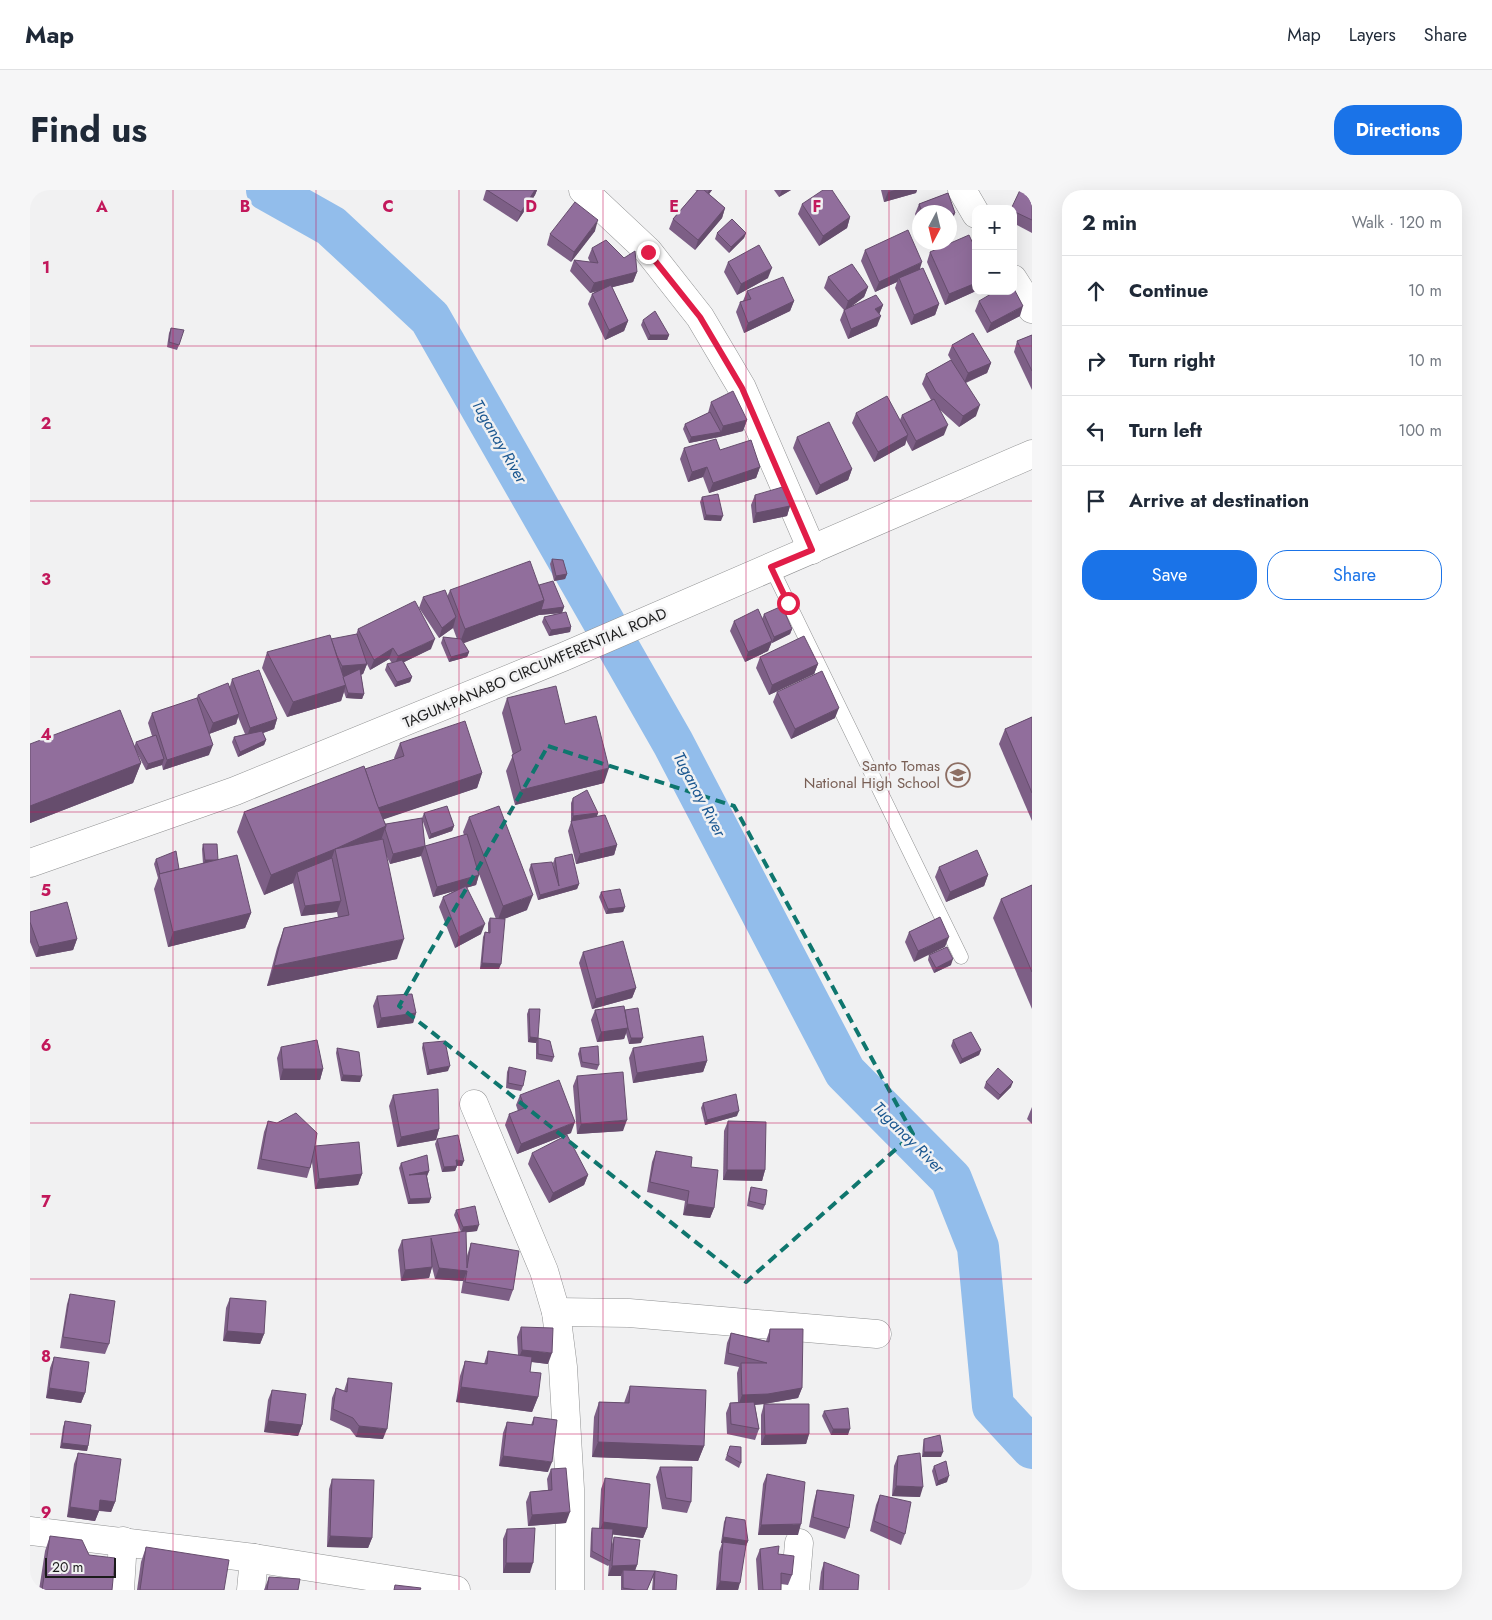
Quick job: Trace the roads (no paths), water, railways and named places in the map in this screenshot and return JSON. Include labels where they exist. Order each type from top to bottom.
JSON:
[{"type":"street","points":[[583,190],[648,252],[700,317],[742,388],[812,550]]},
{"type":"street","points":[[962,190],[972,207]]},
{"type":"street","points":[[1017,285],[1032,309]]},
{"type":"street","name":"TAGUM-PANABO CIRCUMFERENTIAL ROAD","points":[[30,863],[235,791],[563,657],[1032,454]]},
{"type":"street","points":[[474,1104],[544,1271],[556,1312],[563,1367],[570,1489],[570,1590]]},
{"type":"street","points":[[556,1312],[629,1313],[877,1334]]},
{"type":"street","points":[[30,1530],[254,1558],[371,1583],[456,1590]]},
{"type":"street","points":[[120,1590],[123,1541]]},
{"type":"street","points":[[795,1590],[799,1543]]},
{"type":"street","points":[[250,1590],[254,1558]]},
{"type":"lane","points":[[771,567],[961,957]]},
{"type":"waterway","name":"Tuganay River","points":[[267,190],[331,226],[430,318],[673,743],[845,1072],[951,1179],[978,1247],[993,1406],[1032,1448]]},
{"type":"place","name":"Santo Tomas National High School","points":[[958,775]]}]
